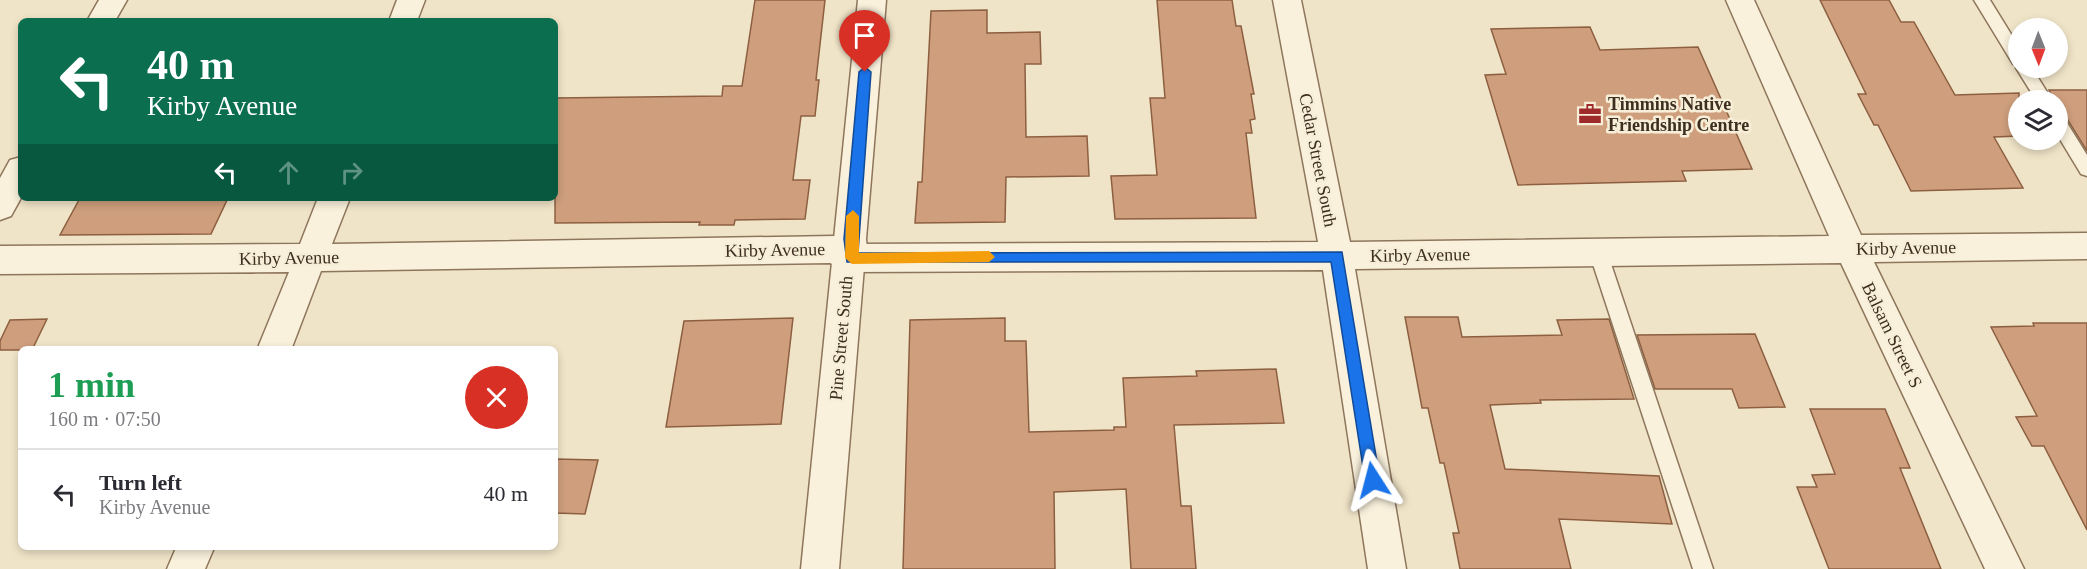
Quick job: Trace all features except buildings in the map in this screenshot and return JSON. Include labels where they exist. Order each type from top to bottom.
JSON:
[{"type":"street","points":[[103,18],[113,0]]},
{"type":"street","points":[[404,18],[411,0]]},
{"type":"street","name":"Pine Street South","points":[[820,569],[848,262],[852,258],[850,239],[872,0]]},
{"type":"street","name":"Cedar Street South","points":[[1287,0],[1337,256],[1388,569]]},
{"type":"street","name":"Balsam Street S","points":[[1740,0],[1851,249],[2005,569]]},
{"type":"street","points":[[0,207],[18,174]]},
{"type":"street","points":[[276,346],[333,201]]},
{"type":"street","name":"Kirby Avenue","points":[[0,260],[310,258],[834,249],[852,258],[1337,256],[2087,246]]},
{"type":"street","points":[[186,569],[194,550]]},
{"type":"lane","points":[[1982,0],[2008,42]]},
{"type":"lane","points":[[2068,138],[2087,169]]},
{"type":"lane","points":[[1598,252],[1703,569]]},
{"type":"slow traffic","points":[[853,216],[850,239],[852,258],[989,257]]},
{"type":"place","name":"Timmins Native Friendship Centre","points":[[1590,114]]},
{"type":"route","points":[[865,72],[850,239],[852,258],[1337,256],[1373,480]]}]
